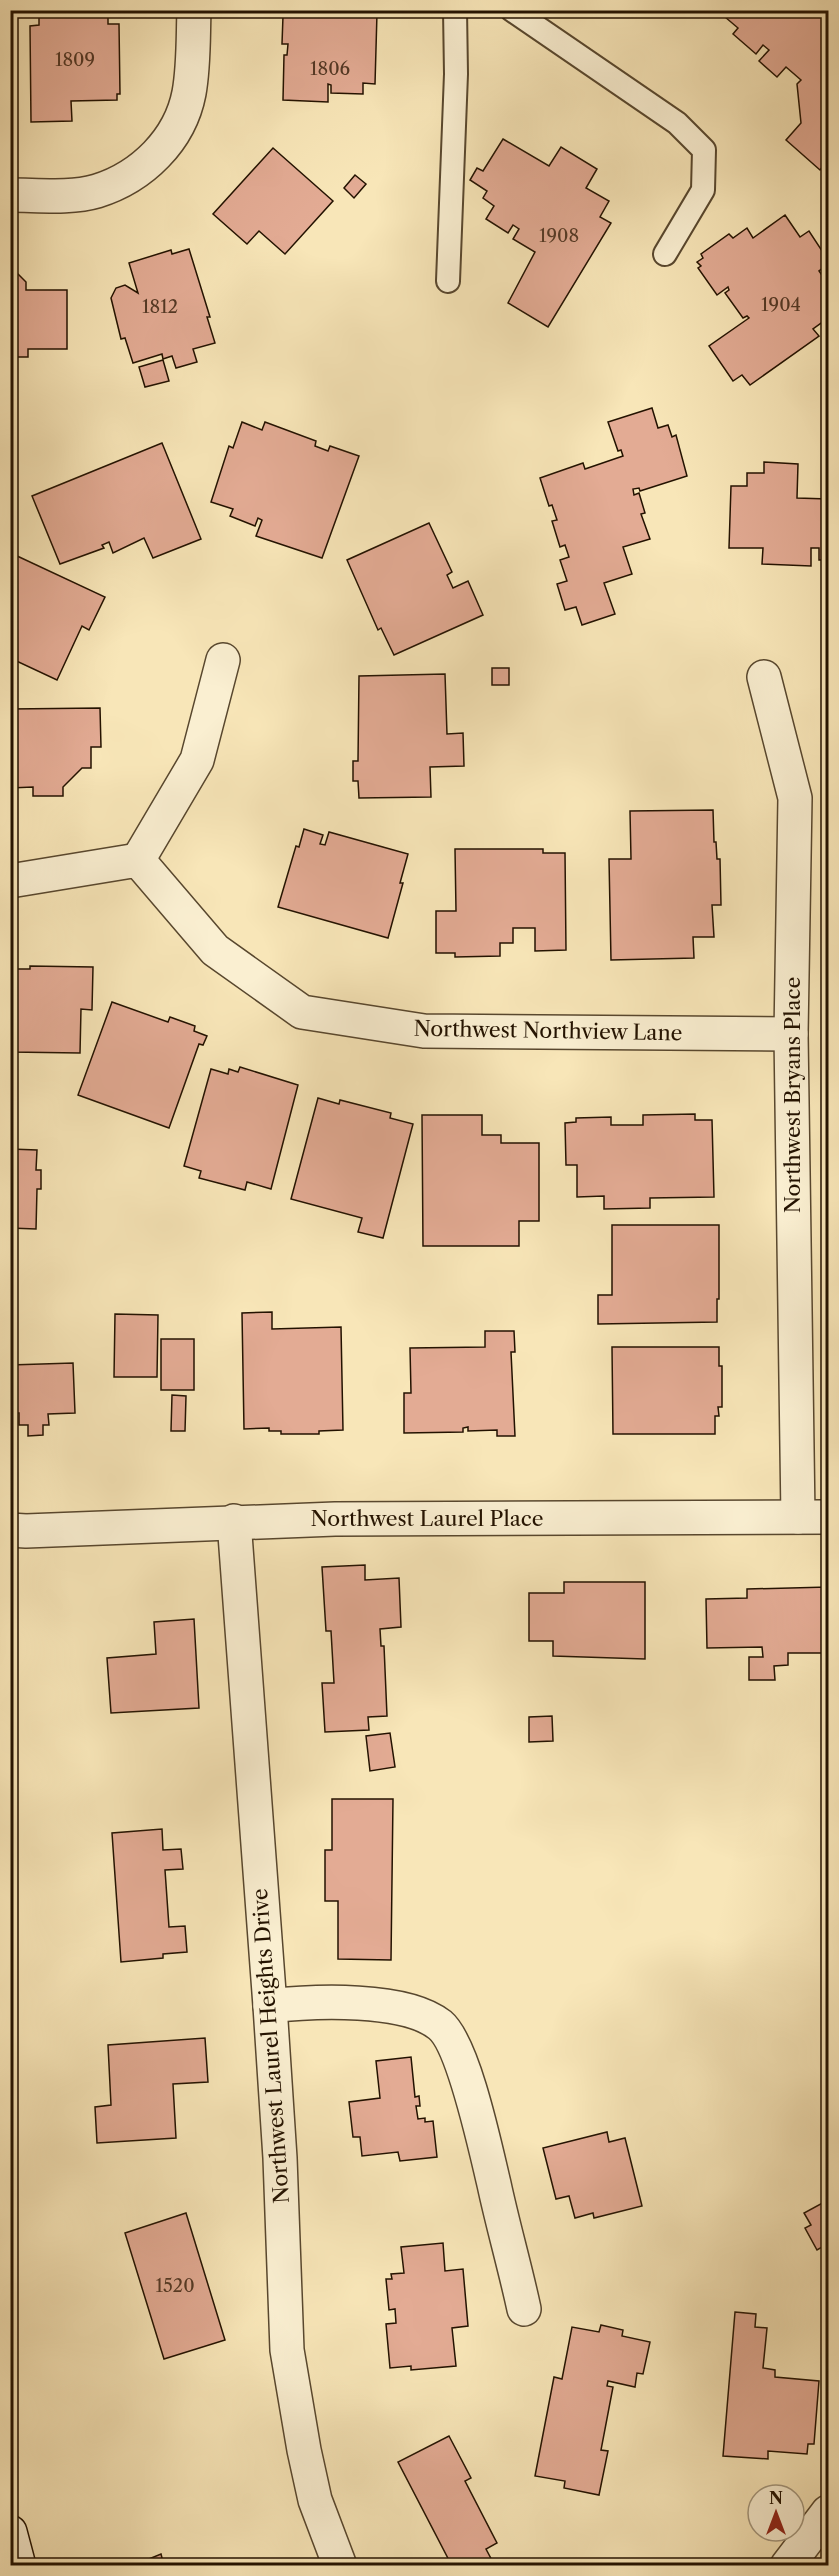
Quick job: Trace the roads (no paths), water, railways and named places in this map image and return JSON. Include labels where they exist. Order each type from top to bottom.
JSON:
[{"type":"street","points":[[10,195],[65,195],[96,191],[128,178],[158,155],[178,126],[189,93],[194,10]]},
{"type":"street","points":[[10,881],[138,860],[197,760],[223,660]]},
{"type":"street","name":"Northwest Bryans Place","points":[[764,677],[795,798],[791,1034],[813,1517]]},
{"type":"street","name":"Northwest Northview Lane","points":[[138,860],[215,950],[302,1012],[424,1031],[791,1034]]},
{"type":"street","name":"Northwest Laurel Place","points":[[16,1532],[234,1521],[813,1517]]},
{"type":"street","name":"Northwest Laurel Heights Drive","points":[[234,1521],[270,2006],[287,2350],[315,2500],[340,2565]]},
{"type":"street","points":[[270,2006],[298,2003],[393,2006],[419,2013],[441,2026],[457,2049],[483,2136],[511,2245],[524,2309]]},
{"type":"street","points":[[787,2565],[828,2512]]},
{"type":"street","points":[[10,2532],[20,2565]]},
{"type":"lane","points":[[448,280],[456,74],[455,10]]},
{"type":"lane","points":[[512,10],[677,123],[704,150],[703,190],[665,254]]}]
